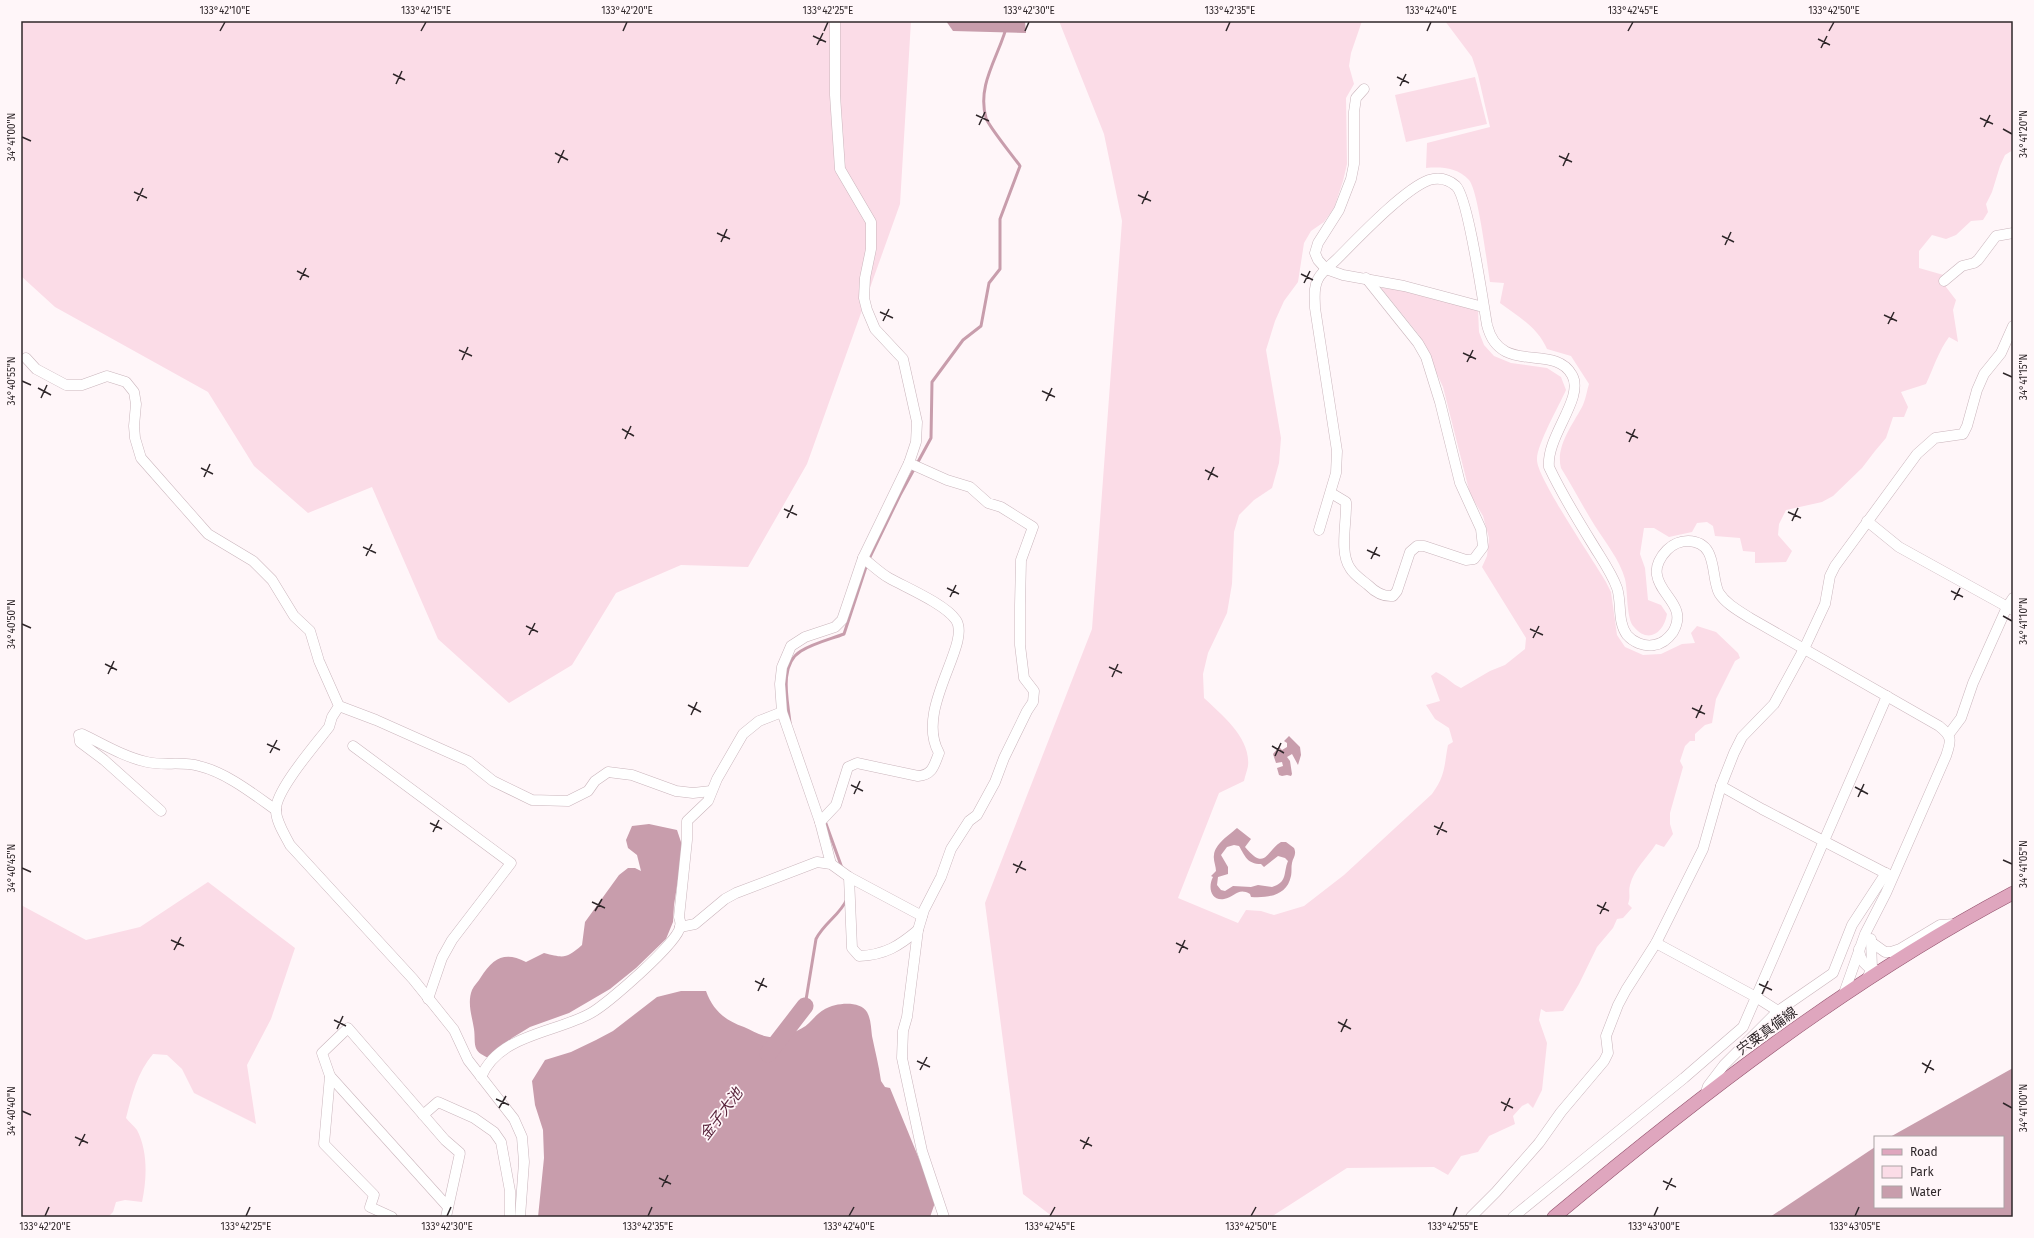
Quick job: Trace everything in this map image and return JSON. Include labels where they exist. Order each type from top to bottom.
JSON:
[{"type":"main road","name":"宍粟真備線","points":[[1554,1217],[1704,1095],[1873,973],[1955,924],[2013,893]]},
{"type":"street","points":[[831,864],[824,818],[782,712],[782,667],[791,646],[805,637],[835,627],[842,620],[863,558],[909,462],[916,442],[917,422],[903,359],[876,329],[867,310],[864,298],[865,278],[871,250],[871,222],[840,169],[835,95],[835,21]]},
{"type":"street","points":[[1364,89],[1356,98],[1354,112],[1354,164],[1351,179],[1339,210],[1318,243],[1315,252],[1318,260],[1326,269],[1343,275],[1366,278],[1430,292],[1483,308]]},
{"type":"street","points":[[1319,530],[1336,473],[1337,452],[1315,308],[1314,288],[1319,277],[1326,269],[1411,190],[1428,181],[1442,178],[1450,181],[1462,192],[1483,308],[1489,332],[1497,346],[1506,352],[1558,362],[1567,367],[1575,381],[1574,396],[1551,445],[1548,456],[1549,467],[1617,589],[1621,620],[1628,636],[1644,645],[1654,645],[1662,642],[1672,632],[1678,615],[1673,602],[1662,587],[1657,574],[1658,567],[1662,556],[1669,548],[1678,543],[1689,541],[1700,545],[1708,552],[1713,561],[1718,592],[1724,600],[1750,618],[1939,726],[1948,734],[1950,742],[1946,756],[1890,875],[1852,925],[1833,973],[1778,1012],[1724,1065],[1708,1086],[1704,1095]]},
{"type":"street","points":[[1944,281],[1962,266],[1974,263],[1978,260],[1996,236],[2013,233]]},
{"type":"street","points":[[1331,493],[1346,502],[1344,539],[1346,558],[1349,567],[1371,588],[1387,597],[1393,596],[1397,591],[1410,552],[1417,546],[1424,546],[1466,560],[1474,559],[1483,547],[1481,529],[1460,482],[1441,407],[1426,357],[1418,343],[1366,278]]},
{"type":"street","points":[[1471,1217],[1496,1192],[1539,1143],[1561,1112],[1604,1061],[1608,1053],[1606,1036],[1618,1004],[1656,943],[1703,849],[1721,786],[1742,737],[1774,704],[1804,649],[1826,604],[1830,576],[1835,566],[1917,454],[1935,438],[1963,434],[1967,426],[1977,390],[1984,374],[2001,353],[2013,326]]},
{"type":"street","points":[[26,358],[36,369],[66,385],[82,385],[107,376],[126,382],[134,392],[136,404],[134,426],[135,438],[141,458],[208,534],[253,561],[272,580],[294,616],[310,631],[319,661],[339,706],[376,720],[468,761],[492,781],[532,800],[568,802],[588,791],[595,781],[608,772],[632,775],[676,791],[693,793],[711,792]]},
{"type":"street","points":[[909,462],[947,480],[970,487],[988,503],[1001,507],[1033,527],[1021,560],[1020,613],[1020,645],[1024,678],[1034,691],[1033,702],[1004,758],[995,782],[977,815],[969,821],[951,849],[941,877],[922,916],[918,930],[907,1017],[903,1031],[902,1058],[922,1151],[944,1217]]},
{"type":"street","points":[[1867,522],[1877,532],[1899,547],[2010,609]]},
{"type":"street","points":[[824,818],[836,805],[848,767],[857,763],[918,776],[927,776],[932,770],[939,753],[932,735],[936,697],[945,672],[954,655],[960,629],[956,620],[944,609],[888,577],[863,558]]},
{"type":"street","points":[[1948,734],[1961,718],[1973,683],[2010,609],[2013,598]]},
{"type":"street","points":[[1513,1217],[1739,1031],[1756,997],[1887,696]]},
{"type":"street","points":[[339,706],[332,717],[329,727],[284,786],[276,810],[278,821],[290,845],[413,979],[454,1030],[468,1060],[514,1119],[522,1138],[524,1162],[520,1217]]},
{"type":"street","points":[[481,1077],[486,1066],[515,1043],[593,1012],[658,957],[673,941],[680,927],[679,918],[687,840],[687,821],[708,800],[743,734],[760,721],[782,712]]},
{"type":"street","points":[[161,811],[104,760],[80,742],[79,735],[82,734],[121,753],[147,762],[198,766],[218,773],[247,789],[276,810]]},
{"type":"street","points":[[353,746],[511,863],[452,940],[442,958],[428,999]]},
{"type":"street","points":[[1721,786],[1890,875]]},
{"type":"street","points":[[680,927],[695,924],[725,899],[759,883],[817,862],[831,864],[849,877],[922,916]]},
{"type":"street","points":[[1873,973],[1871,934],[1886,893],[1890,875]]},
{"type":"street","points":[[849,877],[852,948],[859,956],[874,956],[899,946],[918,930]]},
{"type":"street","points":[[1843,996],[1864,934],[1886,893]]},
{"type":"street","points":[[1871,942],[1885,952],[1891,952],[1900,949],[1940,925],[1955,924]]},
{"type":"street","points":[[1656,943],[1756,997],[1778,1012]]},
{"type":"street","points":[[1859,948],[1860,956],[1864,964],[1873,973]]},
{"type":"street","points":[[348,1028],[445,1140],[460,1153],[447,1212],[330,1076],[322,1053],[348,1028]]},
{"type":"street","points":[[330,1076],[324,1144],[374,1195],[370,1207],[392,1217]]},
{"type":"street","points":[[423,1115],[438,1102],[474,1118],[494,1132],[500,1142],[507,1172],[510,1191],[510,1217]]},
{"type":"green space","points":[[21,21],[911,21],[900,204],[807,464],[748,567],[681,565],[616,593],[572,665],[509,703],[438,639],[372,487],[308,513],[254,466],[208,392],[55,307],[21,276]]},
{"type":"green space","points":[[1059,21],[1362,21],[1351,53],[1349,66],[1354,84],[1346,98],[1347,164],[1343,181],[1334,208],[1324,222],[1311,231],[1304,243],[1298,282],[1284,301],[1275,321],[1266,350],[1281,438],[1279,463],[1272,488],[1254,500],[1239,515],[1234,532],[1232,584],[1227,613],[1208,653],[1203,674],[1204,698],[1227,720],[1240,737],[1248,756],[1248,766],[1244,781],[1219,793],[1178,898],[1238,923],[1246,910],[1261,911],[1274,915],[1304,906],[1344,875],[1432,794],[1437,787],[1444,770],[1448,745],[1453,742],[1449,728],[1435,719],[1426,705],[1440,701],[1431,676],[1436,672],[1461,688],[1490,671],[1505,665],[1525,649],[1526,638],[1482,567],[1487,556],[1489,538],[1483,516],[1470,494],[1443,387],[1419,335],[1381,288],[1396,289],[1478,310],[1479,332],[1484,345],[1494,356],[1511,363],[1547,368],[1561,377],[1566,390],[1540,445],[1537,460],[1539,470],[1567,520],[1611,592],[1617,635],[1625,647],[1643,655],[1661,654],[1682,644],[1695,643],[1691,633],[1697,626],[1716,632],[1738,653],[1740,658],[1735,661],[1716,699],[1712,723],[1705,725],[1695,734],[1695,741],[1690,741],[1685,746],[1680,761],[1683,767],[1670,813],[1670,824],[1673,834],[1664,847],[1656,844],[1634,874],[1629,887],[1628,904],[1632,908],[1623,918],[1617,919],[1613,928],[1597,947],[1579,984],[1563,1011],[1546,1012],[1541,1009],[1539,1020],[1547,1043],[1542,1090],[1533,1108],[1528,1103],[1522,1106],[1513,1116],[1515,1124],[1489,1136],[1478,1152],[1461,1156],[1448,1175],[1434,1167],[1347,1168],[1271,1217],[1053,1217],[1023,1194],[985,903],[1092,629],[1122,221],[1104,134]]},
{"type":"green space","points":[[1445,21],[2013,21],[2013,150],[2005,155],[2000,166],[1992,192],[1986,204],[1988,212],[1983,220],[1971,221],[1956,235],[1946,239],[1932,235],[1919,251],[1919,268],[1947,276],[1946,287],[1956,300],[1953,310],[1958,342],[1949,337],[1945,342],[1926,384],[1901,392],[1908,407],[1904,417],[1893,417],[1886,438],[1862,468],[1833,496],[1822,502],[1786,510],[1779,524],[1778,535],[1792,551],[1786,562],[1755,563],[1755,552],[1743,551],[1740,538],[1715,536],[1713,526],[1707,522],[1697,523],[1692,532],[1669,537],[1654,528],[1644,528],[1640,554],[1645,568],[1648,600],[1661,605],[1667,614],[1663,626],[1655,634],[1645,635],[1639,632],[1631,623],[1628,611],[1626,584],[1620,565],[1561,468],[1560,460],[1563,443],[1583,405],[1589,384],[1571,356],[1547,349],[1533,329],[1500,303],[1504,283],[1490,282],[1479,212],[1476,198],[1469,180],[1454,170],[1443,168],[1426,168],[1427,143],[1490,127],[1478,75],[1472,57]]},
{"type":"green space","points":[[1475,77],[1487,124],[1406,142],[1395,95]]},
{"type":"green space","points":[[208,882],[295,948],[271,1019],[247,1065],[256,1124],[194,1093],[182,1069],[167,1055],[153,1054],[147,1061],[139,1077],[126,1118],[137,1130],[141,1138],[145,1156],[146,1175],[142,1202],[125,1200],[116,1202],[113,1212],[108,1217],[21,1217],[21,905],[86,940],[140,927]]},
{"type":"water","points":[[946,21],[1025,21],[1026,33],[953,31]]},
{"type":"water","points":[[1289,736],[1300,747],[1301,755],[1298,765],[1292,754],[1287,757],[1290,761],[1292,774],[1291,776],[1282,776],[1279,775],[1277,768],[1283,766],[1282,762],[1276,763],[1273,754],[1279,747],[1282,750],[1287,747],[1287,743],[1284,741]]},
{"type":"water","points":[[649,824],[677,830],[683,848],[674,905],[673,922],[666,939],[636,968],[610,989],[569,1013],[530,1027],[512,1038],[489,1058],[479,1053],[475,1043],[470,1000],[473,988],[486,970],[500,958],[512,957],[526,962],[544,953],[564,956],[572,953],[582,945],[585,922],[619,875],[628,868],[635,868],[641,871],[637,855],[628,848],[626,840],[632,826]]},
{"type":"water","points":[[1237,828],[1251,839],[1245,847],[1257,858],[1262,859],[1265,857],[1281,842],[1286,842],[1294,848],[1295,854],[1292,861],[1289,883],[1281,892],[1264,897],[1251,897],[1250,894],[1246,892],[1239,892],[1224,899],[1216,898],[1213,895],[1211,892],[1211,881],[1213,877],[1211,876],[1216,871],[1214,859],[1215,851],[1220,843]],"holes":[[[1234,845],[1239,846],[1249,861],[1252,863],[1261,864],[1264,867],[1278,856],[1285,858],[1288,861],[1281,883],[1272,887],[1258,885],[1251,887],[1233,886],[1225,891],[1221,890],[1217,885],[1218,877],[1228,874],[1228,867],[1221,855],[1227,847]]]},
{"type":"water","points":[[681,991],[706,991],[712,1004],[725,1018],[758,1034],[768,1037],[781,1036],[797,1031],[806,1026],[818,1014],[835,1005],[853,1004],[864,1008],[870,1021],[881,1081],[885,1087],[890,1088],[936,1200],[930,1217],[538,1217],[544,1158],[543,1130],[535,1105],[532,1081],[545,1060],[571,1052],[613,1031],[657,997]]},
{"type":"water","points":[[2013,1068],[2013,1217],[1770,1217],[1874,1148],[1874,1208],[2004,1208],[2004,1136],[1892,1136]]},
{"type":"waterway","points":[[869,559],[900,495],[931,438],[932,382],[963,340],[981,326],[989,283],[1000,269],[1000,219],[1020,166],[996,135],[986,118],[984,93],[1008,21]]},
{"type":"waterway","points":[[790,723],[786,684],[789,665],[794,657],[806,648],[844,634],[867,564]]},
{"type":"waterway","points":[[825,821],[842,868]]},
{"type":"waterway","points":[[805,1006],[816,939],[819,933],[840,910],[847,899]]},
{"type":"waterway","name":"金子大池","points":[[768,1054],[805,1006]]}]
